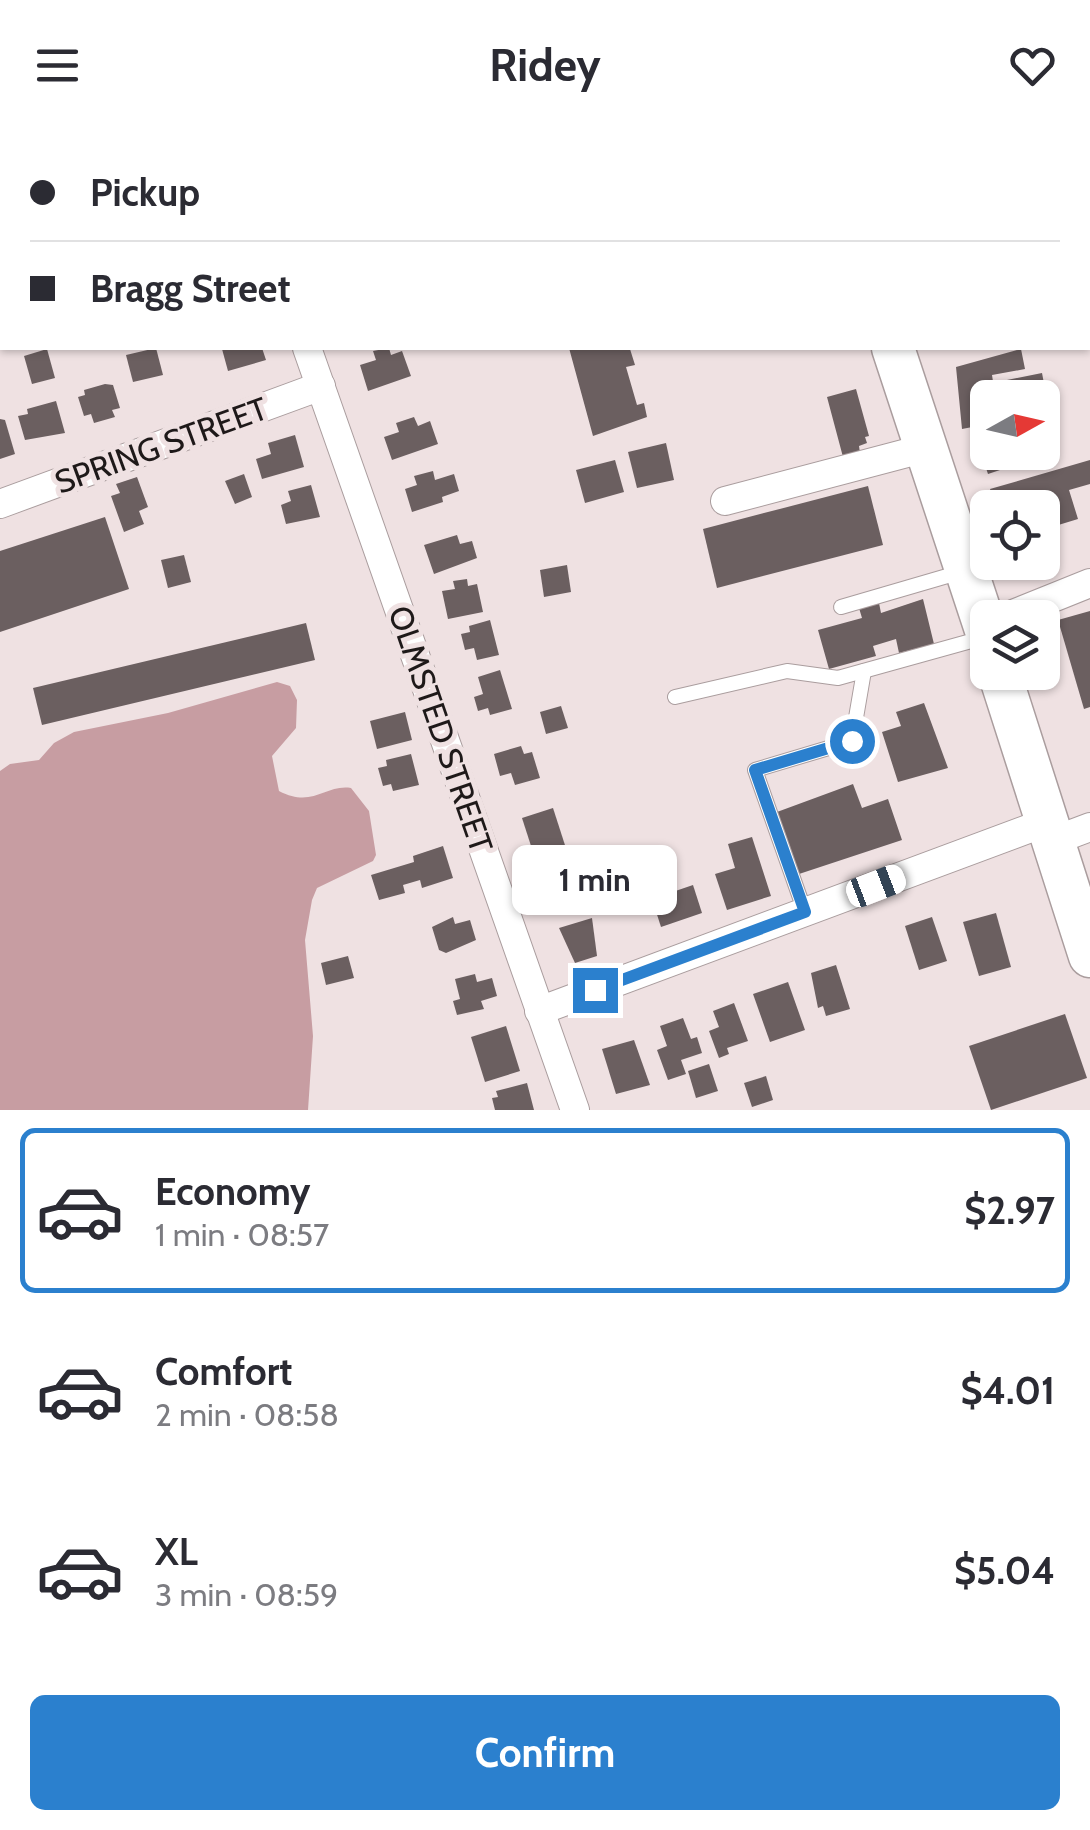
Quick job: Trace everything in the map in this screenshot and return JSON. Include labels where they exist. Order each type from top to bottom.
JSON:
[{"type":"main road","points":[[894,350],[979,600]]},
{"type":"main road","points":[[1006,690],[1063,830],[1080,888],[1090,956]]},
{"type":"street","name":"OLMSTED STREET","points":[[308,350],[575,1110]]},
{"type":"street","name":"SPRING STREET","points":[[0,504],[321,386]]},
{"type":"street","points":[[725,501],[926,448]]},
{"type":"street","points":[[1050,600],[1090,583]]},
{"type":"street","points":[[539,1011],[805,912],[1063,830]]},
{"type":"lane","points":[[841,607],[966,571]]},
{"type":"lane","points":[[675,696],[787,672],[838,678],[970,632]]},
{"type":"lane","points":[[805,912],[755,770],[852,741],[864,672]]},
{"type":"shaded area","points":[[277,682],[290,686],[297,700],[296,728],[272,756],[279,791],[301,798],[351,788],[369,811],[376,855],[373,861],[317,888],[312,900],[305,940],[313,1036],[308,1110],[0,1110],[0,771],[10,764],[39,760],[54,743],[74,732],[168,713]]},
{"type":"building","points":[[47,350],[55,378],[32,384],[24,356]]},
{"type":"building","points":[[157,350],[163,375],[133,382],[126,355]]},
{"type":"building","points":[[222,350],[263,350],[266,360],[228,371]]},
{"type":"building","points":[[390,350],[391,355],[402,351],[411,376],[368,391],[360,365],[376,360],[373,351]]},
{"type":"building","points":[[570,350],[630,350],[635,365],[626,367],[637,405],[644,403],[647,417],[593,436]]},
{"type":"building","points":[[1021,350],[1025,369],[992,375],[993,380],[970,380],[970,427],[962,429],[956,367]]},
{"type":"building","points":[[1042,373],[1043,380],[1007,380]]},
{"type":"building","points":[[113,385],[120,408],[112,410],[115,417],[94,423],[91,414],[84,416],[78,397],[85,395],[84,390]]},
{"type":"building","points":[[856,389],[869,436],[865,437],[867,443],[859,446],[860,453],[843,457],[827,397]]},
{"type":"building","points":[[56,401],[65,433],[25,440],[18,416],[28,414],[27,409]]},
{"type":"building","points":[[414,417],[418,426],[430,421],[438,444],[392,460],[384,437],[399,432],[396,423]]},
{"type":"building","points":[[0,419],[5,420],[15,454],[0,459]]},
{"type":"building","points":[[295,435],[304,467],[262,479],[256,459],[271,454],[268,443]]},
{"type":"building","points":[[666,443],[674,480],[637,488],[628,452]]},
{"type":"building","points":[[615,460],[624,492],[585,503],[576,470]]},
{"type":"building","points":[[1090,460],[1090,484],[1069,490],[1078,519],[1060,524],[1060,490],[990,489],[1060,470]]},
{"type":"building","points":[[433,471],[435,480],[454,474],[459,491],[442,497],[443,502],[412,512],[405,489],[417,485],[414,476]]},
{"type":"building","points":[[244,474],[252,497],[235,504],[225,481]]},
{"type":"building","points":[[137,477],[148,507],[139,511],[144,524],[124,532],[111,496],[120,493],[116,484]]},
{"type":"building","points":[[311,485],[320,517],[286,524],[281,505],[291,501],[288,491]]},
{"type":"building","points":[[868,486],[883,545],[717,588],[703,529]]},
{"type":"building","points":[[105,517],[129,589],[0,632],[0,551]]},
{"type":"building","points":[[457,535],[460,544],[472,541],[477,558],[434,574],[424,545]]},
{"type":"building","points":[[184,555],[191,582],[168,588],[161,560]]},
{"type":"building","points":[[567,565],[571,592],[544,597],[540,570]]},
{"type":"building","points":[[467,579],[468,586],[477,584],[483,612],[448,619],[442,591],[455,589],[453,581]]},
{"type":"building","points":[[923,599],[934,644],[899,653],[896,639],[873,646],[876,656],[829,669],[818,630],[862,618],[859,608],[879,603],[881,613]]},
{"type":"building","points":[[1090,611],[1090,707],[1084,709],[1060,627],[1060,619]]},
{"type":"building","points":[[490,620],[499,655],[477,660],[474,648],[465,650],[461,634],[470,632],[469,626]]},
{"type":"building","points":[[306,623],[315,660],[42,725],[33,688]]},
{"type":"building","points":[[500,670],[512,709],[490,715],[488,708],[478,711],[474,697],[483,694],[478,677]]},
{"type":"building","points":[[924,703],[948,768],[898,782],[882,732],[901,726],[896,712]]},
{"type":"building","points":[[561,706],[568,728],[546,734],[540,712]]},
{"type":"building","points":[[405,712],[412,740],[377,749],[370,721]]},
{"type":"building","points":[[521,746],[524,754],[532,752],[540,778],[515,785],[511,773],[500,776],[494,754]]},
{"type":"building","points":[[411,754],[419,785],[393,791],[391,784],[383,786],[378,768],[387,766],[386,760]]},
{"type":"building","points":[[853,784],[862,808],[888,799],[902,840],[799,874],[777,812]]},
{"type":"building","points":[[553,808],[573,870],[542,880],[522,818]]},
{"type":"building","points":[[752,837],[771,896],[727,910],[715,874],[735,868],[728,844]]},
{"type":"building","points":[[443,846],[453,878],[422,888],[420,880],[403,885],[405,893],[379,900],[371,875],[414,862],[413,856]]},
{"type":"building","points":[[693,885],[702,913],[661,927],[652,899]]},
{"type":"building","points":[[996,913],[1011,967],[979,976],[963,922]]},
{"type":"building","points":[[453,917],[455,924],[470,920],[476,940],[446,953],[439,950],[432,927]]},
{"type":"building","points":[[932,917],[947,961],[919,970],[905,926]]},
{"type":"building","points":[[592,918],[597,956],[575,963],[559,928]]},
{"type":"building","points":[[348,956],[354,978],[326,985],[321,963]]},
{"type":"building","points":[[836,965],[850,1009],[826,1016],[823,1006],[818,1008],[811,973]]},
{"type":"building","points":[[475,974],[477,982],[492,978],[497,996],[481,1001],[484,1009],[457,1015],[453,1001],[460,999],[455,979]]},
{"type":"building","points":[[788,982],[805,1030],[770,1042],[753,994]]},
{"type":"building","points":[[734,1003],[748,1041],[727,1048],[729,1054],[719,1058],[709,1031],[719,1027],[713,1011]]},
{"type":"building","points":[[1065,1014],[1087,1078],[991,1110],[969,1046]]},
{"type":"building","points":[[683,1018],[691,1039],[697,1037],[702,1053],[681,1060],[686,1074],[668,1080],[657,1050],[667,1046],[660,1026]]},
{"type":"building","points":[[506,1026],[520,1071],[485,1082],[471,1037]]},
{"type":"building","points":[[634,1040],[650,1085],[616,1094],[602,1049]]},
{"type":"building","points":[[709,1064],[718,1091],[696,1098],[688,1071]]},
{"type":"building","points":[[766,1076],[773,1100],[752,1107],[744,1083]]},
{"type":"building","points":[[527,1083],[534,1110],[495,1110],[492,1098],[498,1097],[496,1091]]},
{"type":"route","points":[[595,990],[805,912],[755,770],[852,741]]}]
